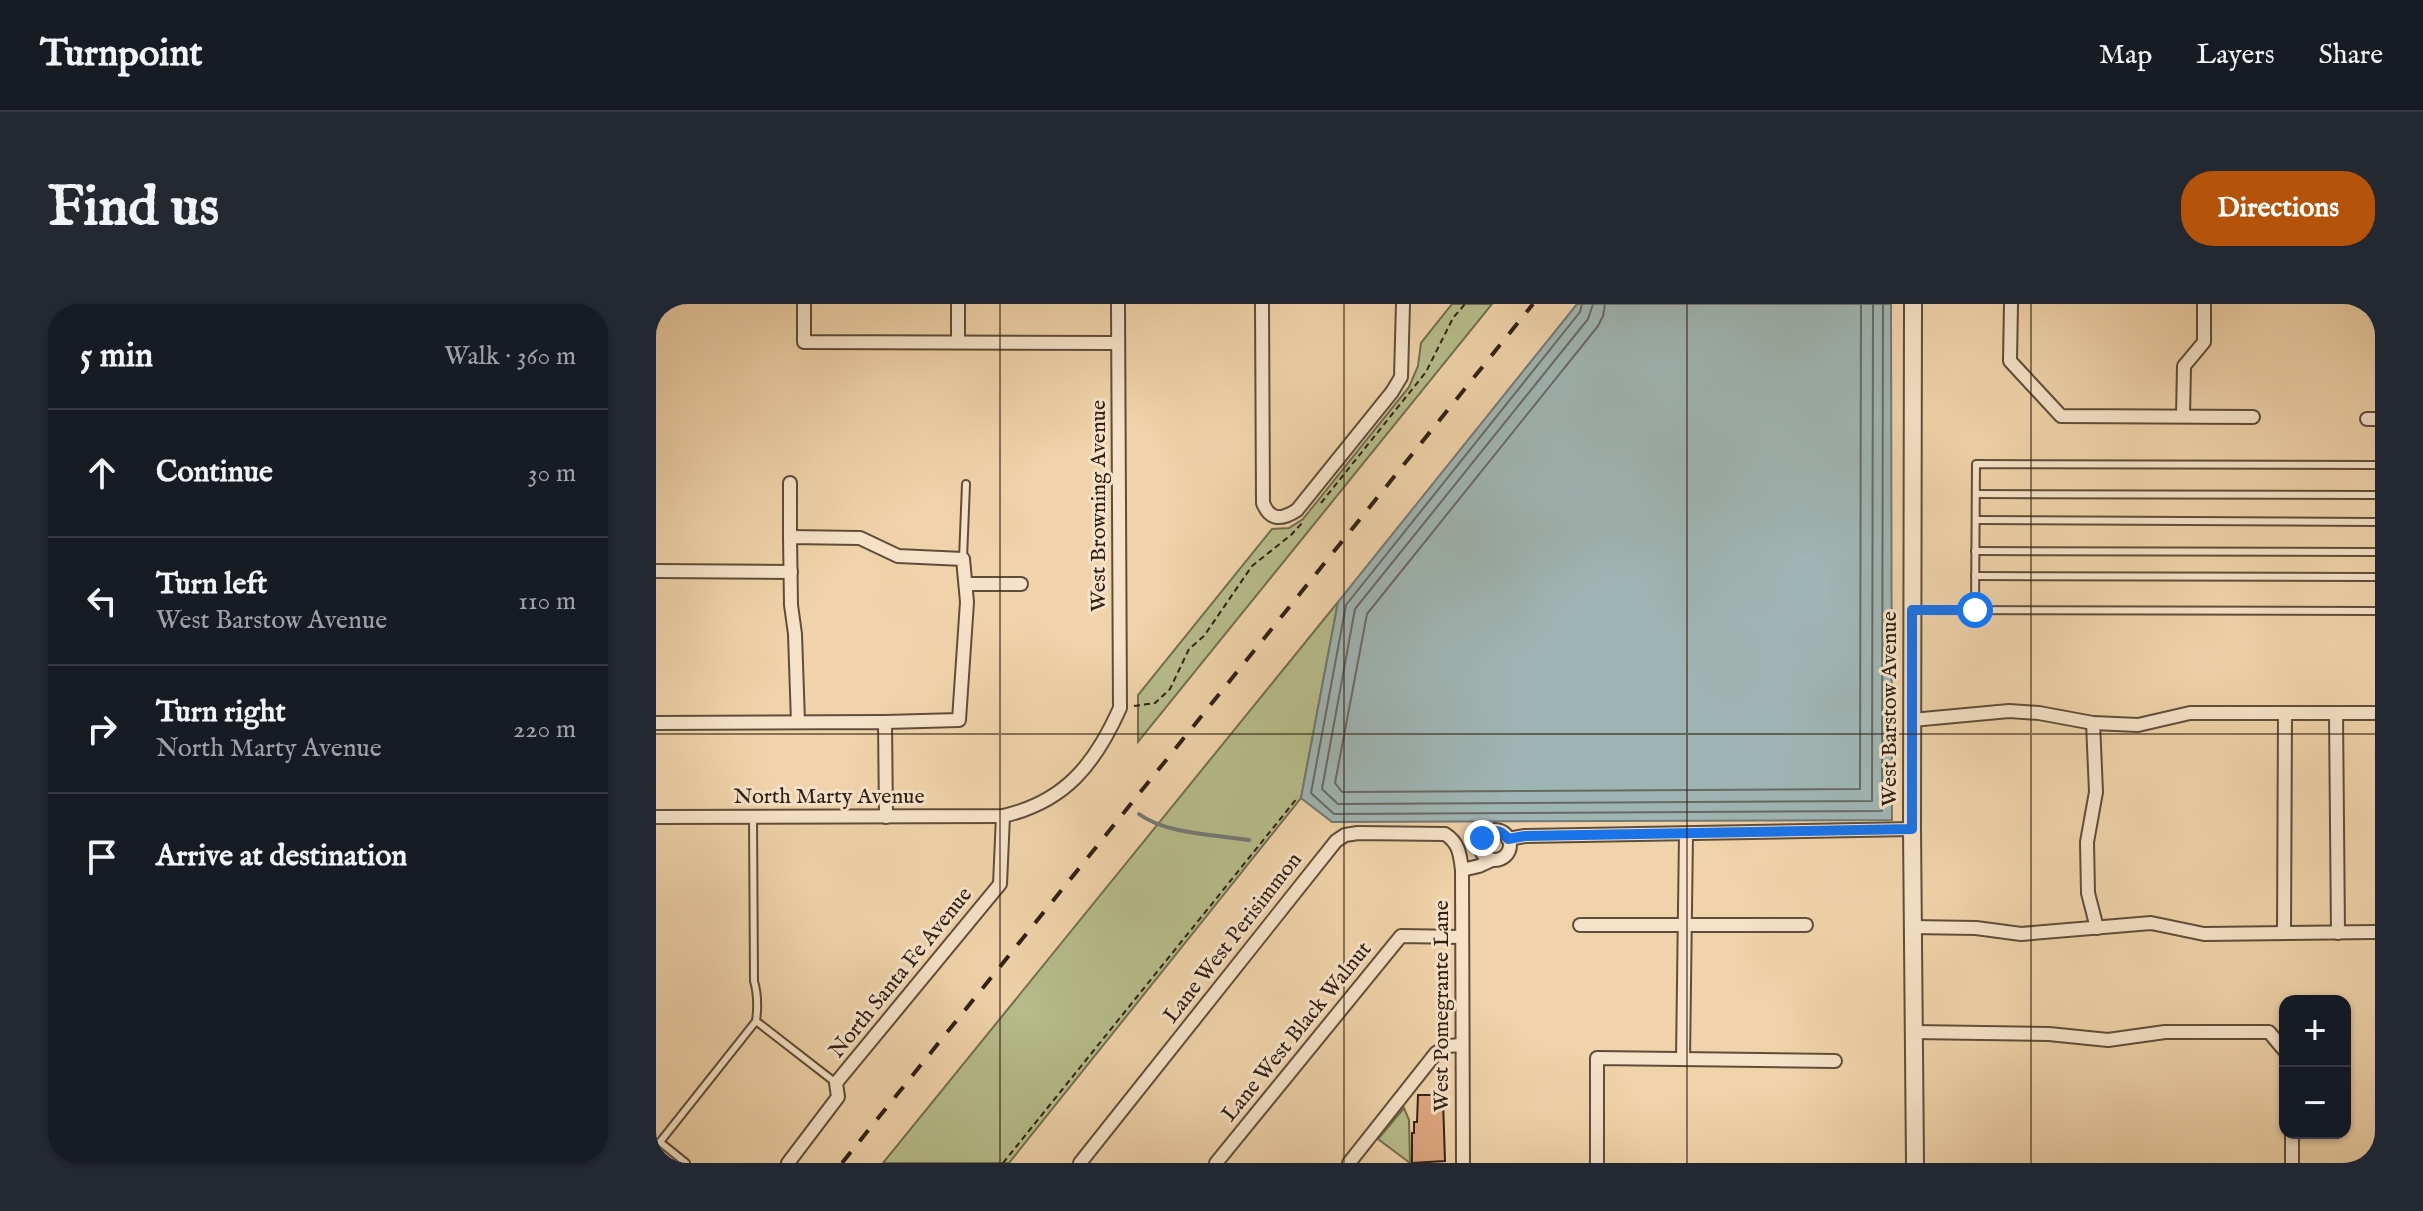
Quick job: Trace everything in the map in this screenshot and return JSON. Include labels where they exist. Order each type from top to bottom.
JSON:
[{"type":"street","points":[[804,304],[804,342],[1118,343]]},
{"type":"street","points":[[958,304],[958,342]]},
{"type":"street","name":"West Browning Avenue","points":[[1003,816],[1024,811],[1050,799],[1070,784],[1089,765],[1106,740],[1120,708],[1118,304]]},
{"type":"street","points":[[1262,304],[1263,503],[1267,513],[1276,518],[1286,517],[1297,510],[1401,377],[1403,304]]},
{"type":"street","name":"West Barstow Avenue","points":[[1913,304],[1912,927],[1915,1163]]},
{"type":"street","points":[[2011,304],[2010,361],[2061,416],[2253,417]]},
{"type":"street","points":[[2183,416],[2184,366],[2204,342],[2204,304]]},
{"type":"street","points":[[790,483],[798,722]]},
{"type":"street","points":[[656,723],[959,720],[967,602],[963,559],[898,556],[860,538],[790,537]]},
{"type":"street","points":[[656,571],[791,572]]},
{"type":"street","points":[[966,584],[1021,584]]},
{"type":"street","points":[[1912,720],[2009,711],[2093,723],[2138,725],[2190,713],[2375,713]]},
{"type":"street","points":[[2284,933],[2285,713]]},
{"type":"street","points":[[2336,713],[2338,933]]},
{"type":"street","points":[[885,722],[886,817]]},
{"type":"street","points":[[2093,723],[2096,792],[2087,842],[2088,893],[2097,928]]},
{"type":"street","name":"North Marty Avenue","points":[[656,817],[1003,816]]},
{"type":"street","name":"North Santa Fe Avenue","points":[[788,1163],[838,1097],[836,1083],[1000,884],[1003,816]]},
{"type":"street","points":[[1508,839],[1525,836],[1912,829]]},
{"type":"street","points":[[1459,849],[1490,831],[1504,834],[1508,839],[1505,856],[1462,870]]},
{"type":"street","name":"Lane West Perisimmon","points":[[1086,1161],[1336,841],[1345,835],[1358,833],[1435,833],[1445,834],[1459,849]]},
{"type":"street","points":[[1683,1059],[1686,834]]},
{"type":"street","points":[[1482,838],[1481,852],[1492,860]]},
{"type":"street","name":"West Pomegrante Lane","points":[[1459,849],[1462,870],[1463,1163]]},
{"type":"street","points":[[1912,927],[1976,928],[2021,934],[2151,923],[2204,934],[2375,932]]},
{"type":"street","points":[[1580,925],[1806,925]]},
{"type":"street","name":"Lane West Black Walnut","points":[[1216,1163],[1401,936],[1462,937]]},
{"type":"street","points":[[1914,1032],[2049,1034],[2108,1040],[2165,1032],[2269,1032],[2279,1044]]},
{"type":"street","points":[[1349,1163],[1436,1053],[1447,1046],[1462,1045]]},
{"type":"street","points":[[1597,1163],[1597,1058],[1835,1061]]},
{"type":"street","points":[[2292,1139],[2292,1163]]},
{"type":"lane","points":[[1975,610],[1976,464],[2375,465]]},
{"type":"lane","points":[[963,559],[966,484]]},
{"type":"lane","points":[[1976,494],[2375,495]]},
{"type":"lane","points":[[1976,520],[2375,522]]},
{"type":"lane","points":[[1975,551],[2375,552]]},
{"type":"lane","points":[[1975,576],[2375,577]]},
{"type":"lane","points":[[1912,610],[2375,611]]},
{"type":"lane","points":[[686,1163],[660,1142],[756,1021],[753,817]]},
{"type":"lane","points":[[756,1021],[836,1083]]},
{"type":"path","points":[[1003,1163],[1298,797]]},
{"type":"green space","points":[[1452,304],[1492,304],[1138,742],[1138,695],[1272,529],[1289,528],[1303,519],[1409,387],[1418,366],[1421,343]]},
{"type":"green space","points":[[1338,602],[1301,798],[1009,1163],[883,1163]]},
{"type":"green space","points":[[1404,1108],[1409,1120],[1410,1163],[1378,1139]]},
{"type":"water","points":[[1577,304],[1891,304],[1892,820],[1332,822],[1301,798],[1338,602]]},
{"type":"building","points":[[1418,1095],[1434,1095],[1443,1100],[1445,1161],[1412,1163],[1412,1133],[1414,1122],[1417,1122]]},
{"type":"waterway","points":[[1139,814],[1177,830],[1249,840]]},
{"type":"railway","points":[[842,1163],[1533,304]]},
{"type":"route","points":[[1482,838],[1490,831],[1500,831],[1508,839],[1525,836],[1912,829],[1912,610],[1975,610]]}]
